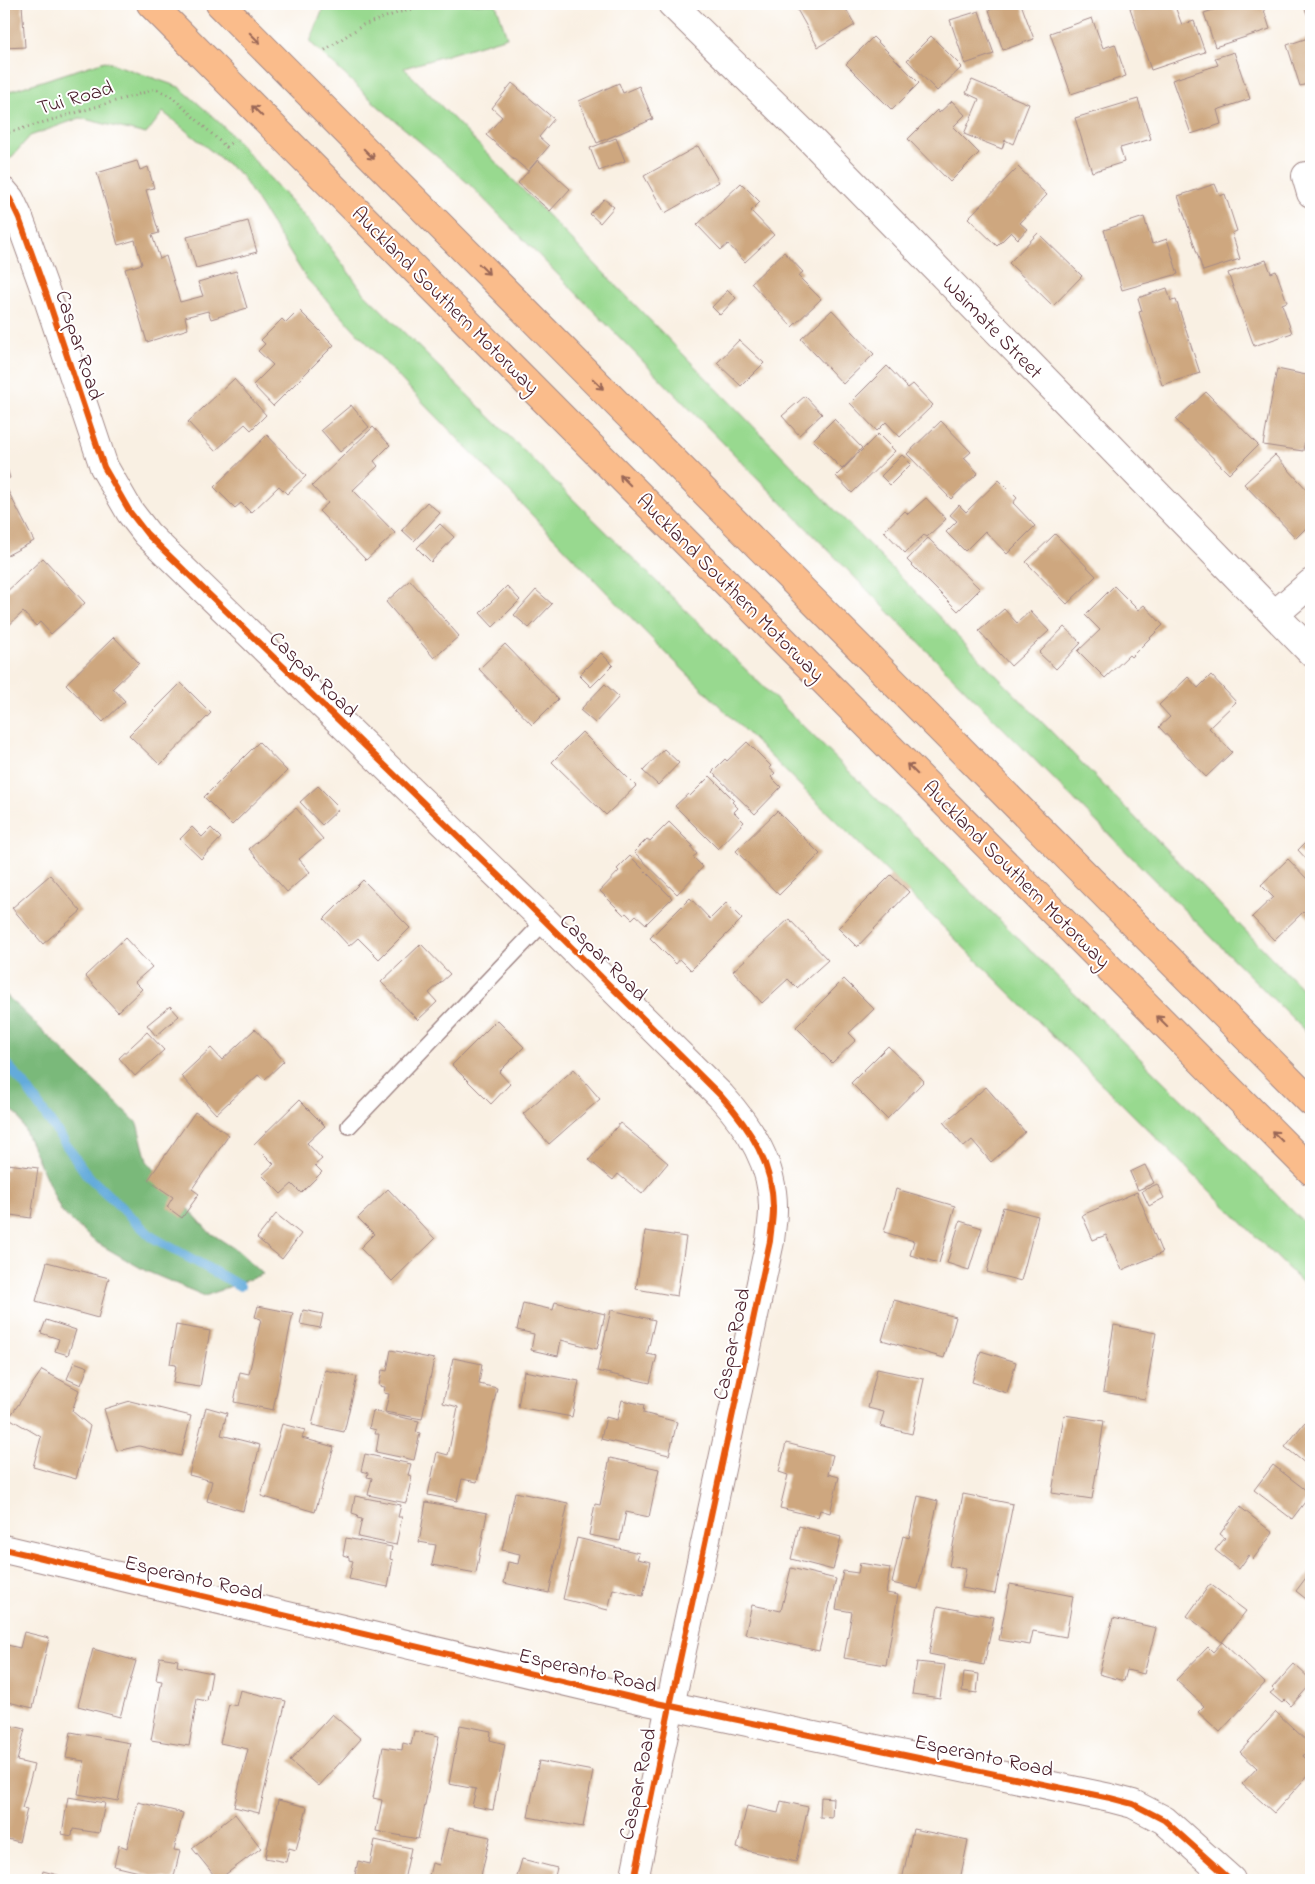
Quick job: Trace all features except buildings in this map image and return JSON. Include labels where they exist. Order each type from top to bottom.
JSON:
[{"type":"highway","name":"Auckland Southern Motorway","points":[[150,4],[1311,1171]]},
{"type":"highway","points":[[220,4],[1311,1102]]},
{"type":"street","name":"Waimate Street","points":[[672,4],[812,141],[1075,412],[1276,614],[1311,652]]},
{"type":"street","name":"Caspar Road","points":[[4,192],[10,199],[19,218],[104,467],[130,512],[147,534],[545,921],[721,1096],[741,1118],[756,1142],[765,1163],[771,1184],[774,1209],[770,1240],[634,1880]]},
{"type":"street","points":[[1276,614],[1311,583]]},
{"type":"street","name":"Esperanto Road","points":[[4,1549],[670,1706],[1133,1804],[1164,1820],[1231,1880]]},
{"type":"lane","points":[[349,1126],[545,921]]},
{"type":"path","points":[[325,50],[363,25],[400,12],[432,4]]},
{"type":"green space","points":[[325,4],[496,4],[507,37],[404,68],[1311,998],[1311,1037],[991,716],[468,183],[378,106],[310,42]]},
{"type":"green space","points":[[105,61],[179,87],[227,130],[321,235],[364,293],[1243,1160],[1311,1230],[1311,1291],[650,637],[411,390],[306,278],[241,175],[163,112],[146,134],[80,118],[30,136],[10,159],[4,156],[4,93]]},
{"type":"green space","points":[[4,993],[137,1123],[147,1161],[209,1232],[238,1251],[263,1274],[205,1296],[146,1271],[94,1241],[61,1211],[18,1115],[4,1105]]},
{"type":"waterway","points":[[4,1061],[24,1084],[87,1175],[152,1237],[240,1286]]},
{"type":"cycle path","points":[[4,192],[10,199],[19,218],[104,467],[130,512],[147,534],[545,921],[721,1096],[742,1121],[765,1163],[772,1193],[773,1214],[770,1241],[634,1880]]},
{"type":"cycle path","points":[[4,1549],[647,1701],[1133,1804],[1164,1820],[1231,1880]]}]
